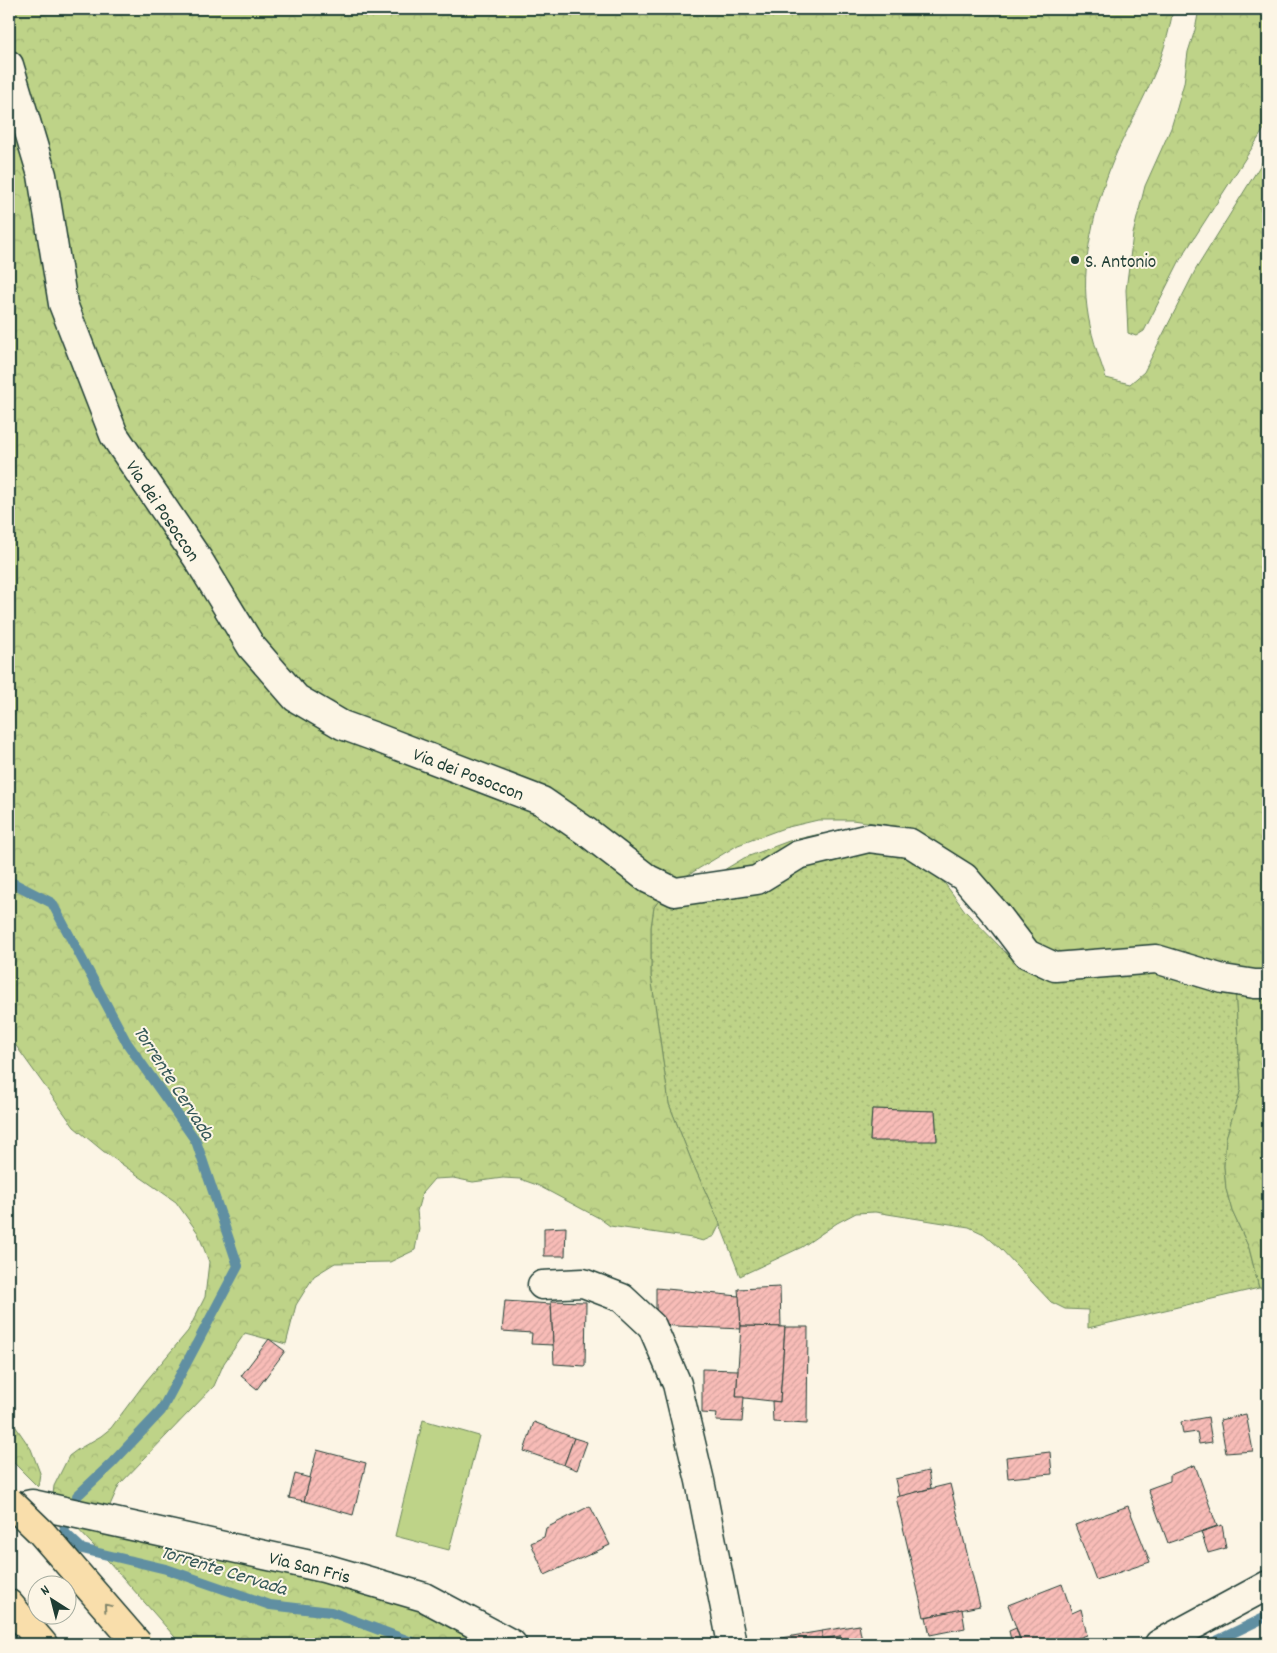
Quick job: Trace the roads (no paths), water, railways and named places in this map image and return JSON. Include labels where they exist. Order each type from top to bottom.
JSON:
[{"type":"highway","points":[[9,1501],[41,1532],[138,1644]]},
{"type":"highway","points":[[9,1604],[43,1644]]},
{"type":"street","name":"Via dei Posoccon","points":[[9,65],[42,175],[63,304],[114,435],[198,559],[251,646],[296,698],[342,726],[542,801],[588,832],[648,879],[675,892],[757,880],[798,855],[870,838],[910,843],[964,877],[998,916],[1027,954],[1055,967],[1156,959],[1223,979],[1268,984]]},
{"type":"street","points":[[542,1285],[583,1284],[614,1295],[622,1298],[652,1326],[677,1384],[700,1481],[732,1644]]},
{"type":"street","name":"Via San Fris","points":[[9,1509],[32,1504],[324,1568],[424,1597],[512,1644]]},
{"type":"street","points":[[1159,1644],[1268,1585]]},
{"type":"waterway","name":"Torrente Cervada","points":[[9,881],[52,903],[127,1043],[196,1141],[238,1266],[161,1411],[112,1463],[77,1496]]},
{"type":"waterway","name":"Torrente Cervada","points":[[64,1520],[65,1533],[82,1549],[166,1569],[270,1605],[331,1612],[417,1644]]},
{"type":"waterway","name":"Torrente Cervada","points":[[1210,1644],[1268,1616]]},
{"type":"place","name":"S. Antonio","points":[[1075,260]]}]
